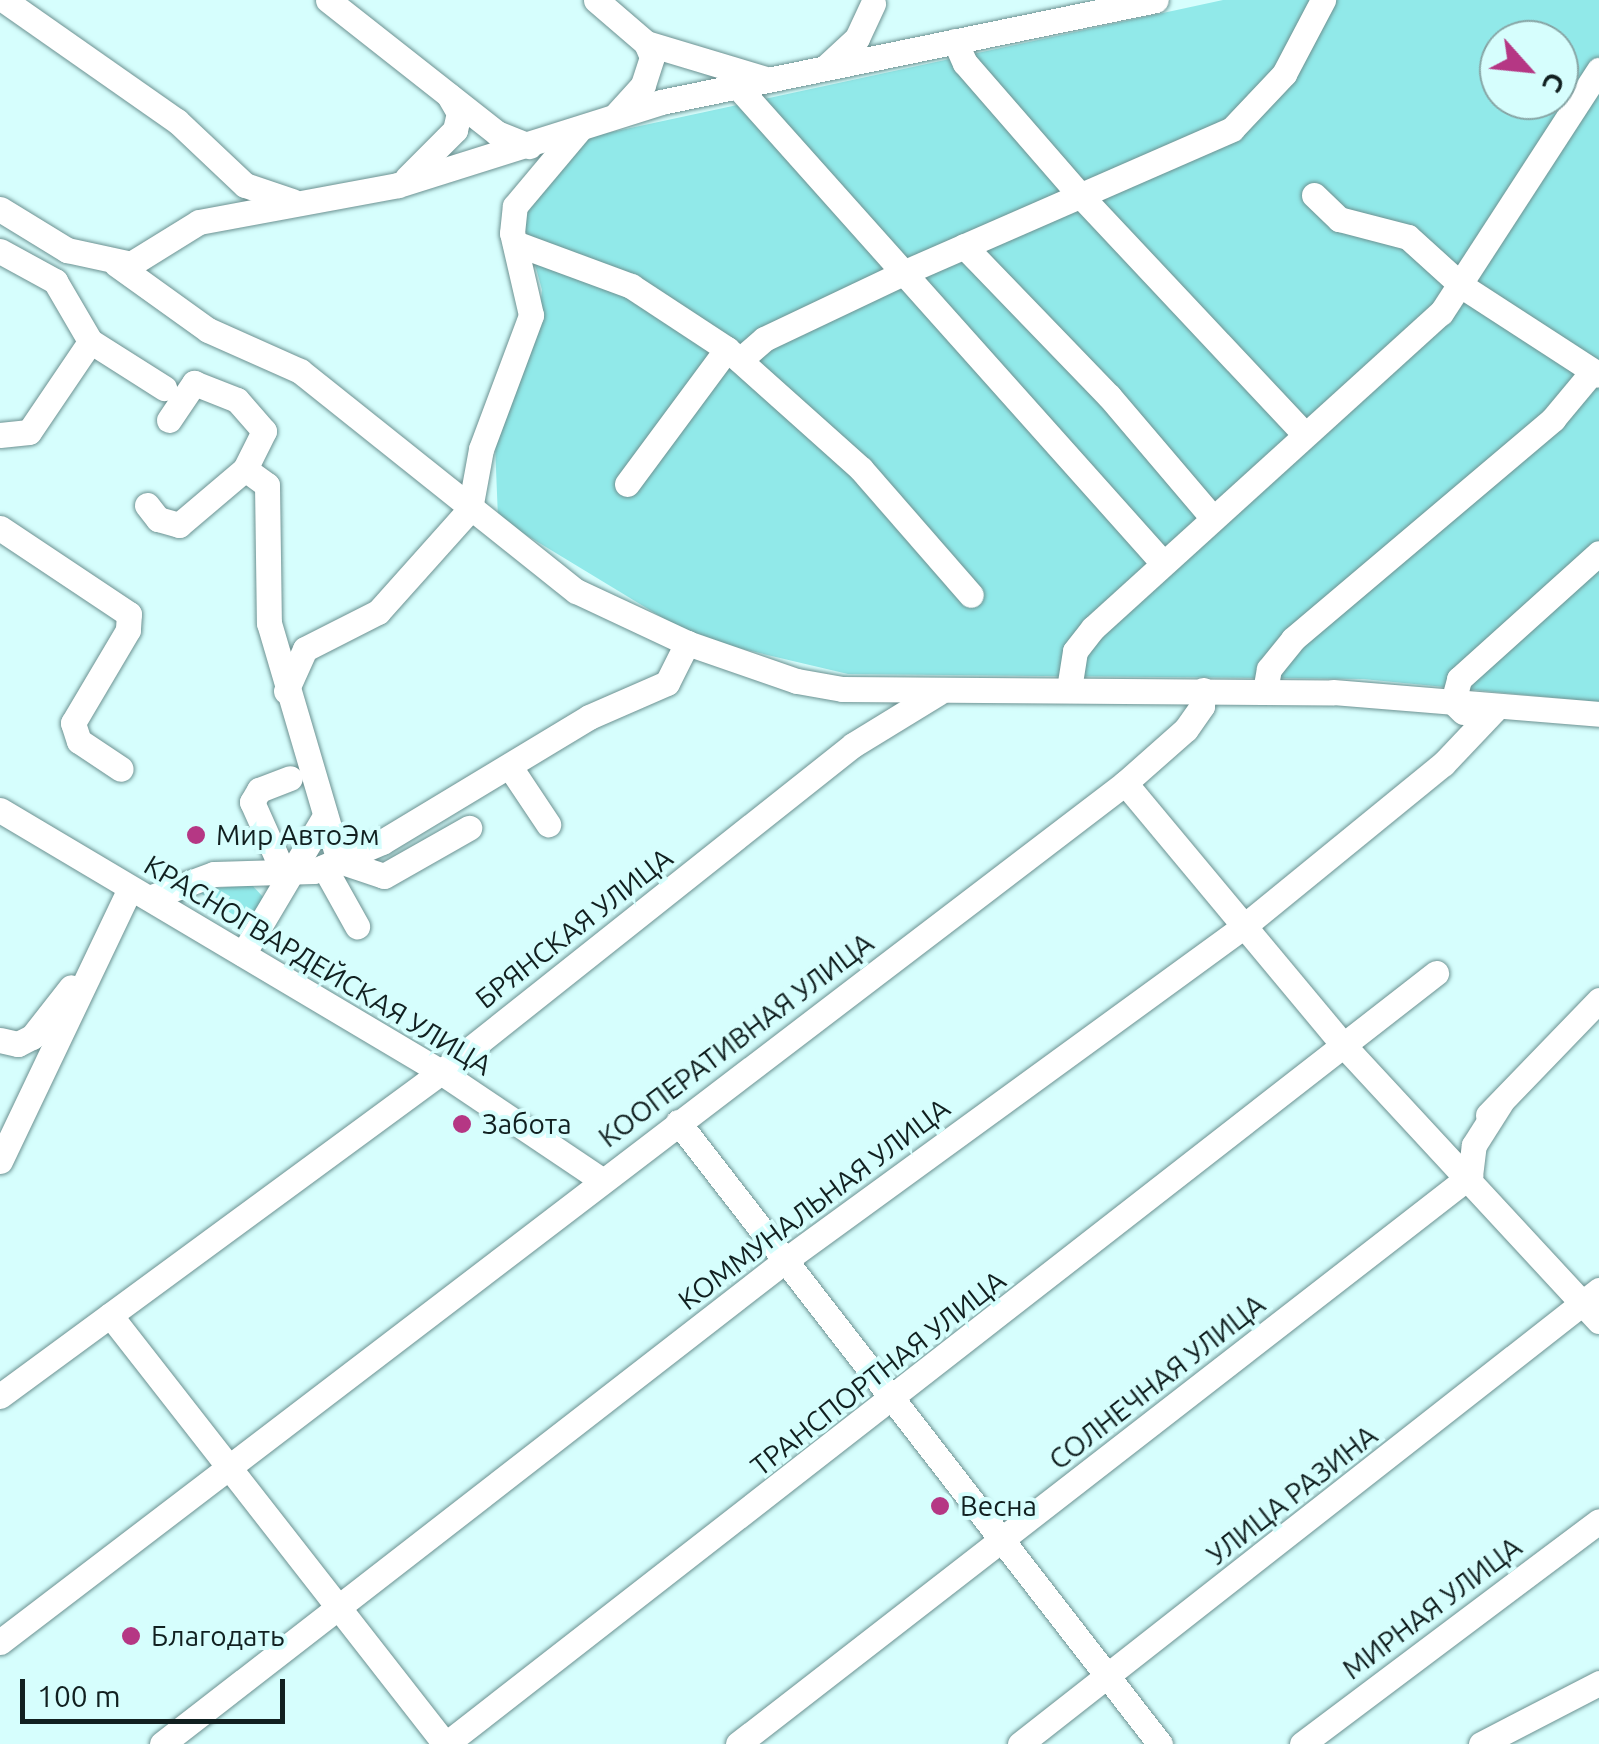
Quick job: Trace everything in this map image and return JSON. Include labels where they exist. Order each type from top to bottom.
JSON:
[{"type":"street","points":[[4,0],[177,121],[245,184],[300,202]]},
{"type":"street","points":[[328,0],[497,133],[530,146]]},
{"type":"street","points":[[596,0],[646,43],[768,80]]},
{"type":"street","points":[[1030,25],[1052,0]]},
{"type":"street","points":[[116,264],[142,260],[199,222],[398,185],[530,146],[615,115],[1030,25],[1102,4],[1156,0]]},
{"type":"street","points":[[627,484],[734,354],[903,273],[1242,122],[1302,48],[1322,0]]},
{"type":"street","points":[[872,2],[893,53]]},
{"type":"street","points":[[824,69],[857,38],[872,2]]},
{"type":"street","points":[[955,40],[966,64],[1079,194],[1306,435]]},
{"type":"street","points":[[615,115],[648,76],[646,43]]},
{"type":"street","points":[[1069,689],[1071,661],[1082,639],[1211,516],[1408,346],[1462,286],[1599,70]]},
{"type":"street","points":[[737,86],[1162,562]]},
{"type":"street","points":[[398,185],[455,130],[459,113],[449,96]]},
{"type":"street","points":[[286,691],[305,648],[378,612],[470,509],[482,449],[532,316],[515,243],[515,206],[581,127]]},
{"type":"street","points":[[1264,691],[1269,669],[1293,639],[1552,419],[1596,373],[1462,286],[1408,237],[1354,226],[1314,195]]},
{"type":"street","points":[[0,209],[67,250],[116,264],[208,330],[300,370],[576,592],[687,643],[797,681],[842,689],[1264,691],[1599,714]]},
{"type":"street","points":[[515,243],[631,286],[734,354],[860,468],[971,595]]},
{"type":"street","points":[[964,246],[1108,396],[1211,516]]},
{"type":"street","points":[[0,251],[55,281],[90,342],[164,388]]},
{"type":"street","points":[[0,435],[28,432],[90,342]]},
{"type":"street","points":[[147,505],[158,519],[179,525],[245,469],[264,436],[246,406],[194,383],[169,420]]},
{"type":"street","points":[[245,469],[270,491],[264,593],[286,691],[325,816],[332,864],[357,926]]},
{"type":"street","points":[[0,528],[130,614],[128,630],[73,723],[79,740],[121,769]]},
{"type":"street","points":[[1458,750],[1466,722],[1453,702],[1460,679],[1599,554]]},
{"type":"street","points":[[0,1040],[32,1037],[140,893],[214,874],[285,876],[332,864],[510,767],[590,716],[667,683],[687,643]]},
{"type":"street","points":[[842,689],[863,714],[853,744]]},
{"type":"street","name":"БРЯНСКАЯ УЛИЦА","points":[[0,1396],[442,1072],[853,744],[947,690]]},
{"type":"street","name":"КООПЕРАТИВНАЯ УЛИЦА","points":[[0,1642],[228,1463],[1124,783],[1186,730],[1202,706],[1202,690]]},
{"type":"street","name":"КОММУНАЛЬНАЯ УЛИЦА","points":[[162,1744],[787,1259],[1243,927],[1458,750],[1497,707]]},
{"type":"street","points":[[510,767],[548,824]]},
{"type":"street","points":[[285,876],[252,802],[259,790],[290,778]]},
{"type":"street","points":[[1124,783],[1346,1048],[1594,1305]]},
{"type":"street","name":"КРАСНОГВАРДЕЙСКАЯ УЛИЦА","points":[[0,810],[442,1072],[600,1179]]},
{"type":"street","points":[[243,954],[285,876],[325,816]]},
{"type":"street","points":[[332,864],[384,876],[468,828]]},
{"type":"street","points":[[0,1161],[58,1045],[90,963]]},
{"type":"street","name":"ТРАНСПОРТНАЯ УЛИЦА","points":[[446,1744],[1346,1048],[1436,973]]},
{"type":"street","points":[[1450,1155],[1599,1000]]},
{"type":"street","points":[[1470,1176],[1474,1145],[1500,1104]]},
{"type":"street","points":[[678,1122],[1160,1744]]},
{"type":"street","name":"СОЛНЕЧНАЯ УЛИЦА","points":[[738,1744],[1470,1176]]},
{"type":"street","name":"УЛИЦА РАЗИНА","points":[[1020,1744],[1594,1305]]},
{"type":"street","points":[[110,1315],[446,1744]]},
{"type":"street","name":"МИРНАЯ УЛИЦА","points":[[1302,1744],[1599,1521]]},
{"type":"street","points":[[1481,1744],[1599,1683]]},
{"type":"shaded area","points":[[1223,0],[1599,0],[1599,702],[1363,679],[848,674],[696,638],[498,518],[495,444],[538,328],[542,290],[522,217],[584,138]]},
{"type":"shaded area","points":[[251,884],[264,898],[249,925],[197,891]]},
{"type":"place","name":"Мир АвтоЭм","points":[[196,835]]},
{"type":"place","name":"Забота","points":[[462,1124]]},
{"type":"place","name":"Весна","points":[[940,1506]]},
{"type":"place","name":"Благодать","points":[[131,1636]]}]
